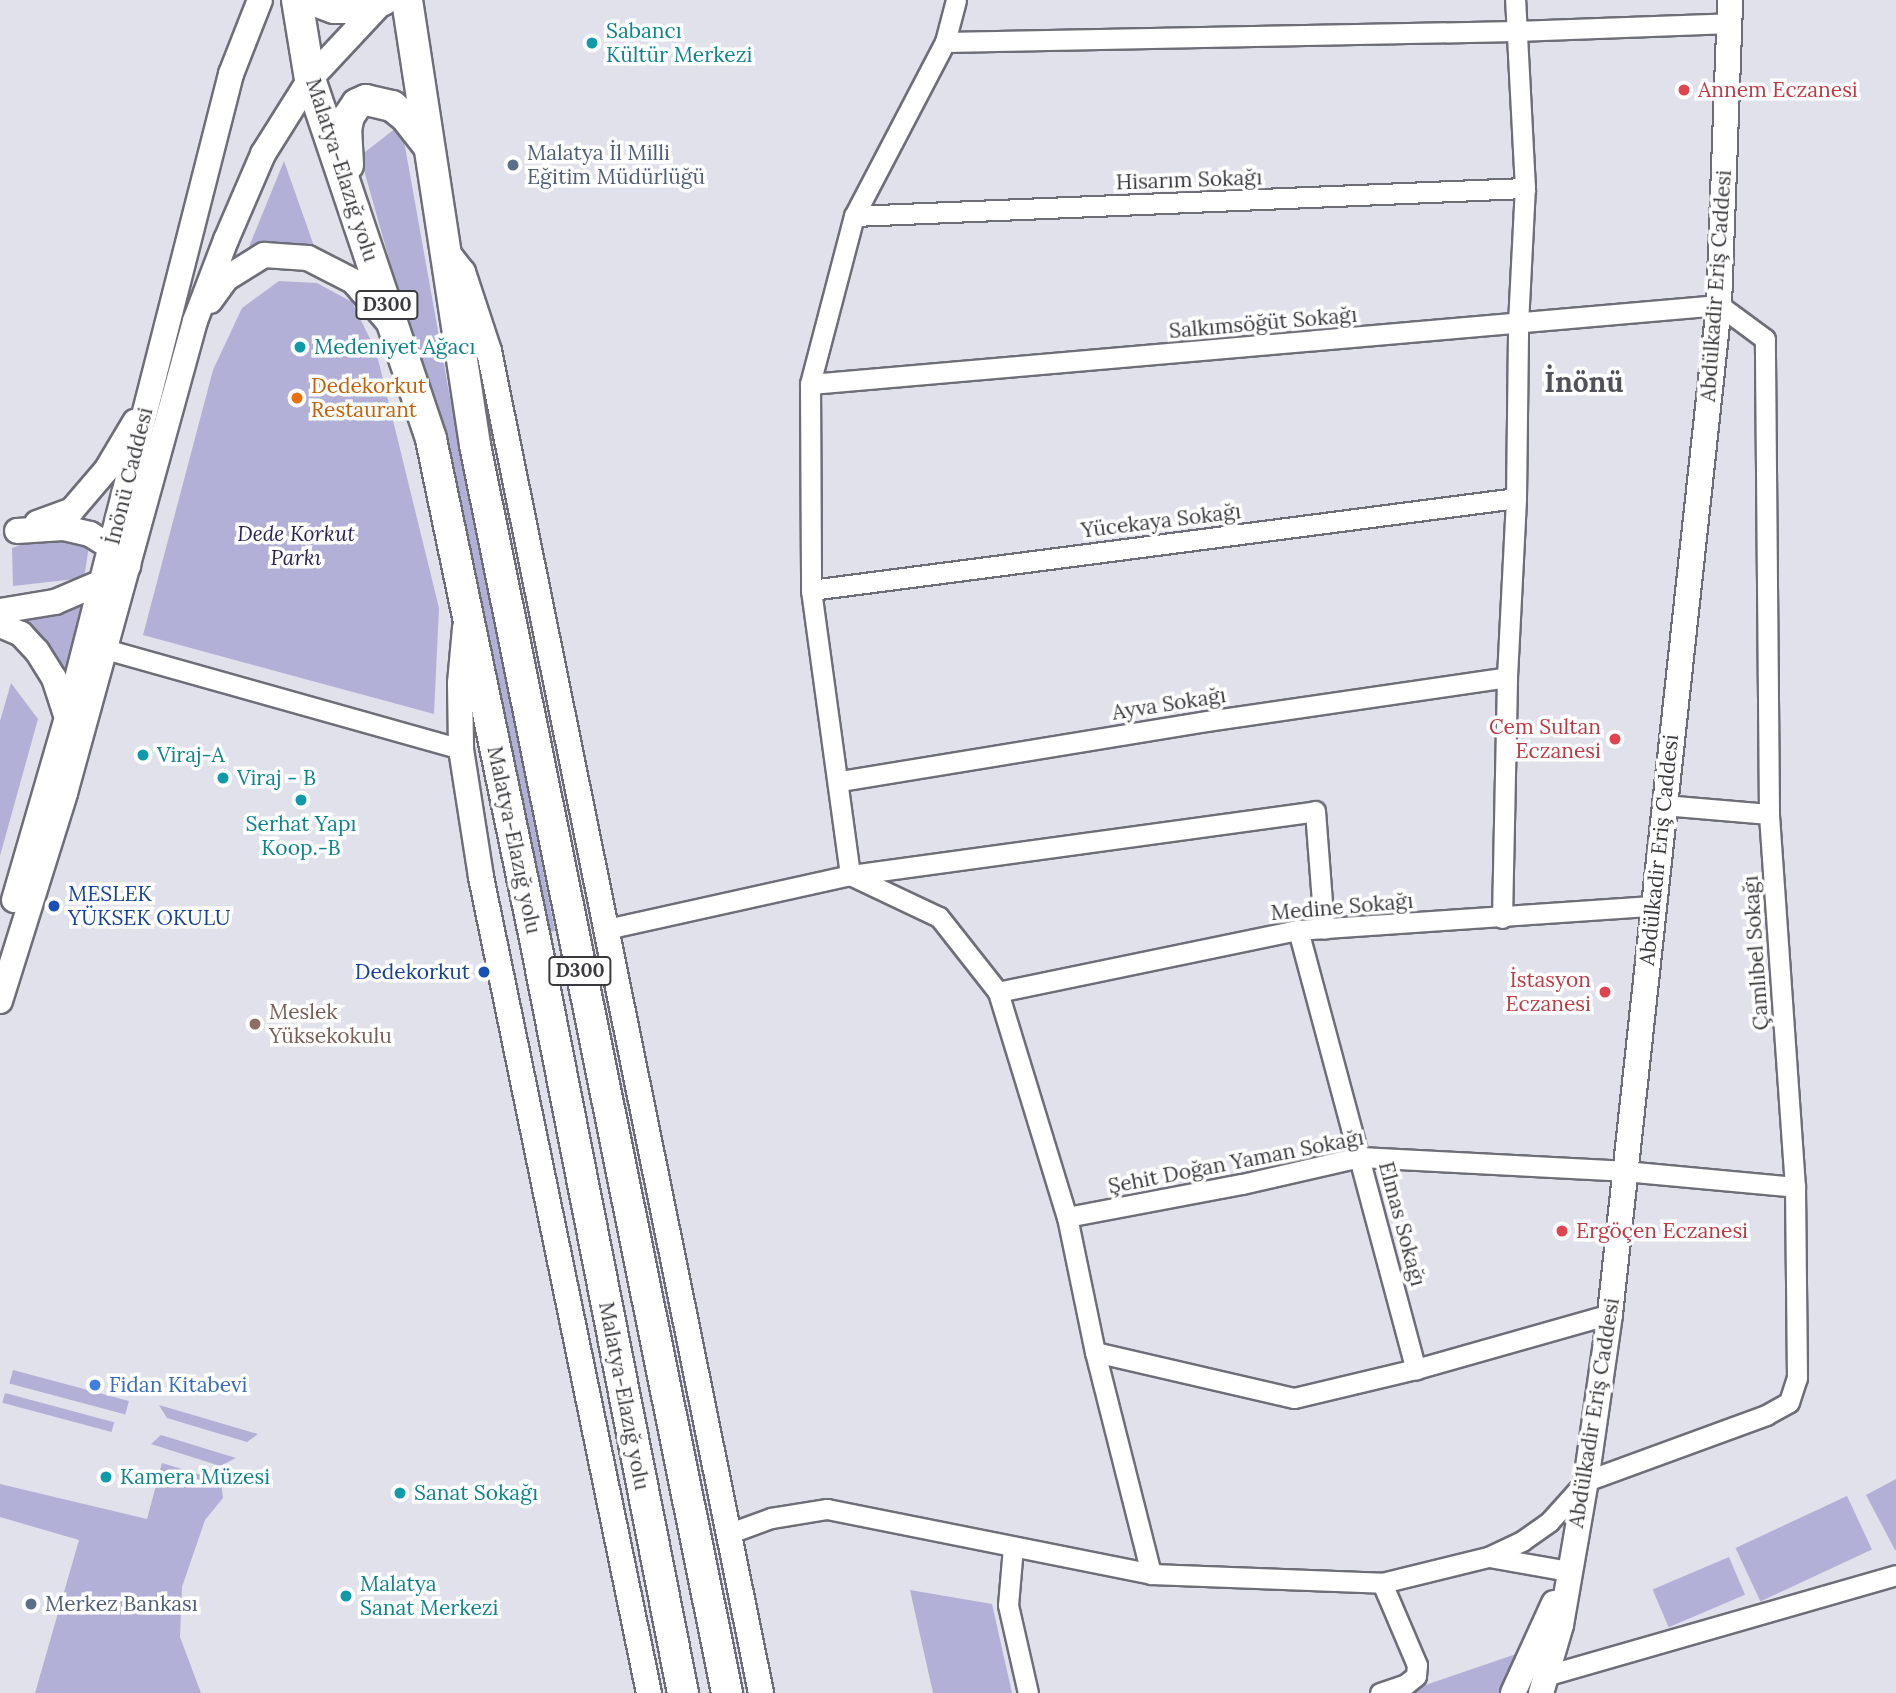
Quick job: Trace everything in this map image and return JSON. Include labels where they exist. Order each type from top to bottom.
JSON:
[{"type":"highway","name":"Malatya-Elazığ yolu","points":[[297,0],[310,79],[431,439],[536,944],[684,1693]]},
{"type":"highway","points":[[312,0],[334,8],[359,8],[384,0]]},
{"type":"highway","name":"Malatya-Elazığ yolu","points":[[407,0],[475,445],[727,1693]]},
{"type":"highway","points":[[350,200],[346,130],[349,116],[357,104],[366,100],[392,106],[405,116],[430,148]]},
{"type":"main road","name":"İnönü Caddesi","points":[[0,953],[67,718],[231,74],[260,0]]},
{"type":"main road","points":[[0,1001],[65,793],[195,321],[264,154],[310,79],[384,0]]},
{"type":"main road","name":"Abdülkadir Eriş Caddesi","points":[[1544,1684],[1561,1625],[1568,1571],[1586,1481],[1610,1314],[1719,305],[1730,11]]},
{"type":"main road","points":[[444,247],[463,272],[489,351],[761,1693]]},
{"type":"main road","points":[[195,321],[227,278],[264,256],[308,258],[353,281],[397,332]]},
{"type":"main road","points":[[8,534],[72,510],[107,469],[149,397]]},
{"type":"main road","points":[[8,534],[63,528],[90,534],[111,547],[128,566]]},
{"type":"main road","points":[[0,611],[55,602],[102,582],[128,566]]},
{"type":"main road","points":[[466,613],[460,683],[461,750],[481,877],[649,1693]]},
{"type":"main road","points":[[0,625],[21,634],[37,651],[54,678],[67,718]]},
{"type":"main road","points":[[1513,1693],[1568,1571]]},
{"type":"street","points":[[850,875],[811,590],[810,384],[854,216],[945,42],[956,0]]},
{"type":"street","points":[[1502,918],[1507,677],[1517,498],[1518,324],[1525,188],[1515,0]]},
{"type":"street","points":[[945,42],[1516,31],[1730,11]]},
{"type":"street","name":"Hisarım Sokağı","points":[[854,216],[1525,188]]},
{"type":"street","name":"Salkımsöğüt Sokağı","points":[[810,384],[1719,305]]},
{"type":"street","name":"Çamlıbel Sokağı","points":[[1586,1481],[1766,1415],[1789,1402],[1797,1378],[1795,1187],[1769,814],[1765,339],[1719,305]]},
{"type":"street","name":"Yücekaya Sokağı","points":[[811,590],[1517,498]]},
{"type":"street","points":[[106,649],[461,750]]},
{"type":"street","name":"Ayva Sokağı","points":[[839,780],[1207,721],[1507,677]]},
{"type":"street","points":[[1664,805],[1769,814]]},
{"type":"street","points":[[607,929],[850,875],[1315,811],[1324,929]]},
{"type":"street","points":[[850,875],[939,917],[998,992],[1067,1217],[1094,1352],[1151,1574]]},
{"type":"street","name":"Medine Sokağı","points":[[998,992],[1298,930],[1653,906]]},
{"type":"street","name":"Elmas Sokağı","points":[[1298,930],[1416,1368]]},
{"type":"street","name":"Şehit Doğan Yaman Sokağı","points":[[1067,1217],[1360,1157],[1624,1171],[1795,1187]]},
{"type":"street","points":[[1094,1352],[1294,1398],[1416,1368],[1610,1314]]},
{"type":"street","points":[[730,1533],[771,1518],[827,1509],[1151,1574],[1382,1583],[1488,1557],[1522,1541],[1549,1522],[1586,1481]]},
{"type":"street","points":[[1013,1547],[1008,1605],[1028,1693]]},
{"type":"street","points":[[1488,1557],[1568,1571]]},
{"type":"street","points":[[1544,1684],[1896,1575]]},
{"type":"street","points":[[1380,1693],[1406,1684],[1416,1676],[1417,1665],[1382,1583]]},
{"type":"green space","points":[[401,124],[448,387],[555,931],[543,934],[433,415],[360,156]]},
{"type":"green space","points":[[284,161],[314,246],[276,245],[246,254]]},
{"type":"green space","name":"Dede Korkut Parkı","points":[[279,281],[317,283],[352,302],[376,351],[439,608],[434,714],[143,635],[213,370],[242,308]]},
{"type":"green space","points":[[47,535],[89,546],[84,578],[13,586],[12,548]]},
{"type":"green space","points":[[89,598],[68,681],[19,617]]},
{"type":"green space","points":[[11,683],[38,719],[0,856],[0,721]]},
{"type":"green space","points":[[13,1370],[129,1401],[125,1415],[9,1384]]},
{"type":"green space","points":[[5,1393],[114,1422],[112,1432],[2,1403]]},
{"type":"green space","points":[[159,1405],[258,1434],[247,1442],[167,1418]]},
{"type":"green space","points":[[161,1435],[236,1458],[220,1466],[151,1444]]},
{"type":"green space","points":[[162,1463],[221,1481],[223,1498],[205,1520],[182,1587],[180,1637],[201,1693],[35,1693],[79,1540],[0,1517],[0,1484],[147,1519]]},
{"type":"green space","points":[[1896,1479],[1896,1550],[1895,1550],[1866,1495]]},
{"type":"green space","points":[[1847,1496],[1872,1549],[1760,1601],[1736,1548]]},
{"type":"green space","points":[[1729,1557],[1745,1595],[1669,1627],[1653,1589]]},
{"type":"green space","points":[[910,1590],[992,1604],[1012,1693],[933,1693]]},
{"type":"green space","points":[[1522,1652],[1499,1693],[1402,1693]]},
{"type":"place","name":"Sabancı Kültür Merkezi","points":[[592,43]]},
{"type":"place","name":"Annem Eczanesi","points":[[1684,90]]},
{"type":"place","name":"Malatya İl Milli Eğitim Müdürlüğü","points":[[513,165]]},
{"type":"place","name":"Medeniyet Ağacı","points":[[300,347]]},
{"type":"place","name":"Dedekorkut Restaurant","points":[[297,398]]},
{"type":"place","name":"Cem Sultan Eczanesi","points":[[1615,739]]},
{"type":"place","name":"Viraj-A","points":[[143,755]]},
{"type":"place","name":"Viraj - B","points":[[223,778]]},
{"type":"place","name":"Serhat Yapı Koop.-B","points":[[301,800]]},
{"type":"place","name":"MESLEK YÜKSEK OKULU","points":[[54,906]]},
{"type":"place","name":"Dedekorkut","points":[[484,972]]},
{"type":"place","name":"İstasyon Eczanesi","points":[[1605,992]]},
{"type":"place","name":"Meslek Yüksekokulu","points":[[255,1024]]},
{"type":"place","name":"Ergöçen Eczanesi","points":[[1562,1231]]},
{"type":"place","name":"Fidan Kitabevi","points":[[95,1385]]},
{"type":"place","name":"Kamera Müzesi","points":[[106,1477]]},
{"type":"place","name":"Sanat Sokağı","points":[[400,1493]]},
{"type":"place","name":"Malatya Sanat Merkezi","points":[[346,1596]]},
{"type":"place","name":"Merkez Bankası","points":[[31,1604]]},
{"type":"district","name":"İnönü","points":[[1584,382]]}]
